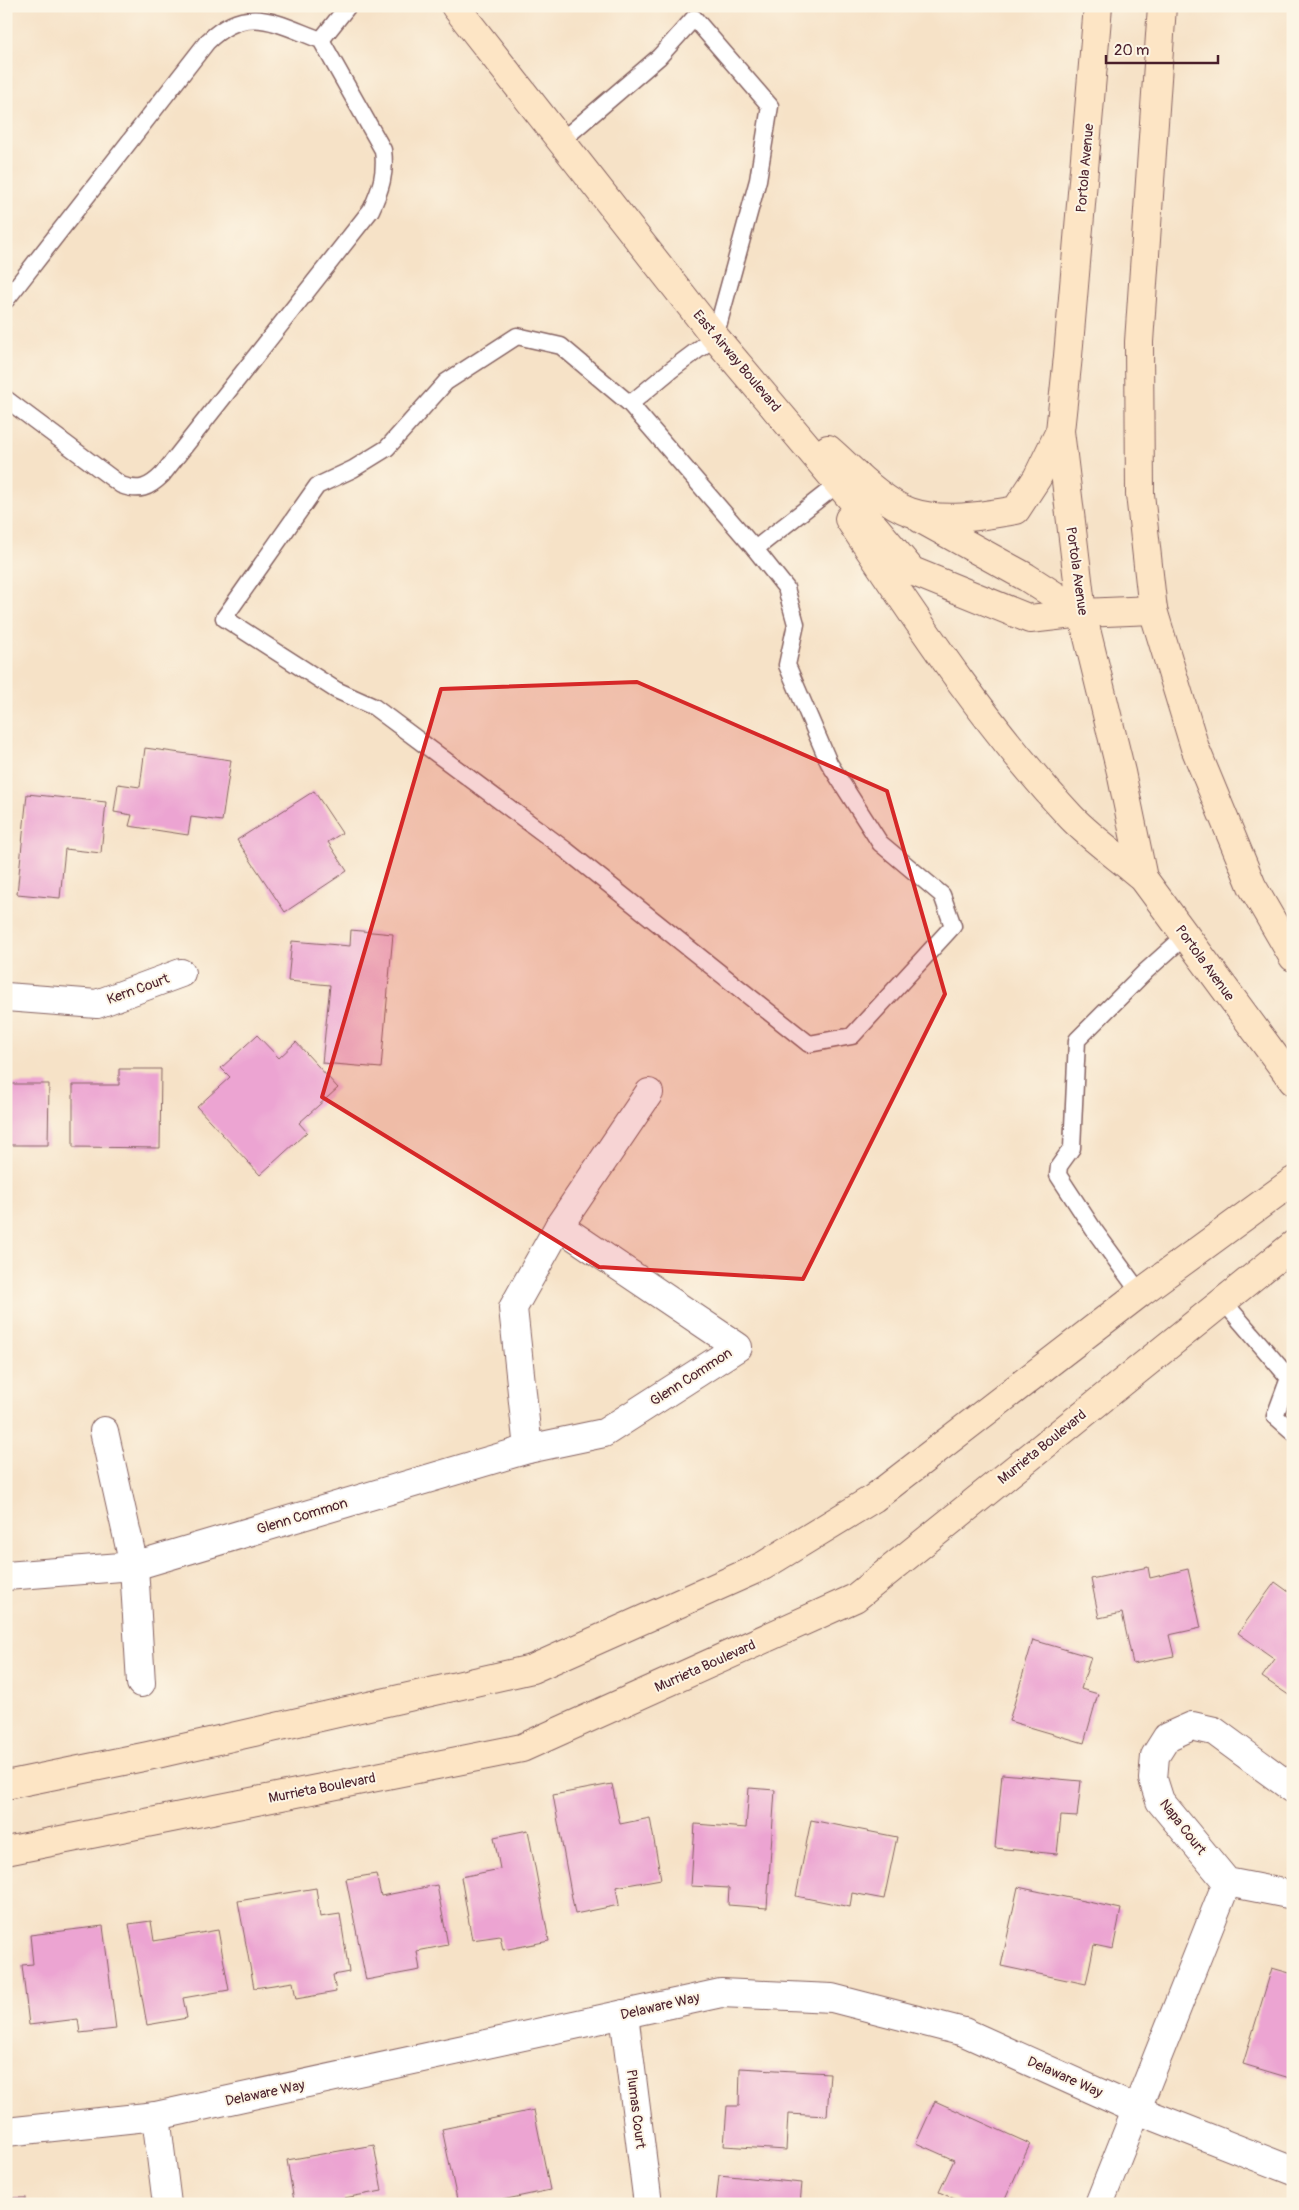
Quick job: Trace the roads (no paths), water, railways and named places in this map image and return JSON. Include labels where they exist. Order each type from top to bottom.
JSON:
[{"type":"main road","name":"East Airway Boulevard","points":[[455,6],[715,336],[765,393]]},
{"type":"main road","name":"Portola Avenue","points":[[1098,6],[1060,431],[1082,613],[1121,772],[1143,878],[1293,1081]]},
{"type":"main road","points":[[1162,6],[1139,342],[1140,494],[1153,610],[1195,748],[1252,886],[1293,958]]},
{"type":"main road","points":[[765,393],[878,492],[909,512],[1026,577],[1082,613]]},
{"type":"main road","points":[[765,393],[834,486],[937,650],[1029,770],[1072,818],[1143,878]]},
{"type":"main road","points":[[909,512],[955,518],[1016,510],[1037,478],[1060,431]]},
{"type":"main road","points":[[834,486],[912,571],[1030,619],[1082,613],[1153,610]]},
{"type":"main road","points":[[6,1785],[148,1756],[532,1669],[763,1566],[874,1498],[1140,1293],[1293,1181]]},
{"type":"main road","name":"Murrieta Boulevard","points":[[6,1851],[522,1748],[855,1598],[1293,1245]]},
{"type":"street","name":"Kern Court","points":[[6,997],[97,1004],[181,973]]},
{"type":"street","points":[[528,1449],[513,1308],[559,1226],[649,1093]]},
{"type":"street","name":"Glenn Common","points":[[6,1576],[134,1566],[528,1449],[604,1433],[738,1347],[559,1226]]},
{"type":"street","points":[[104,1431],[134,1566],[142,1683]]},
{"type":"street","name":"Napa Court","points":[[1227,1882],[1160,1801],[1153,1779],[1155,1756],[1167,1737],[1192,1726],[1214,1731],[1293,1789]]},
{"type":"street","points":[[1099,2204],[1135,2109],[1207,1938],[1227,1882],[1293,1894]]},
{"type":"street","name":"Delaware Way","points":[[6,2132],[156,2116],[721,1993],[832,1998],[964,2032],[1135,2109],[1293,2171]]},
{"type":"street","name":"Plumas Court","points":[[624,2014],[648,2204]]},
{"type":"street","points":[[156,2116],[167,2204]]},
{"type":"lane","points":[[321,40],[348,6]]},
{"type":"lane","points":[[561,141],[659,57],[695,12],[770,106],[758,180],[715,336],[670,370],[630,404]]},
{"type":"lane","points":[[6,300],[207,42],[222,27],[244,19],[269,20],[321,40],[383,150],[385,166],[381,189],[371,210],[162,475],[151,486],[134,490],[121,485],[6,399]]},
{"type":"lane","points":[[516,336],[561,346],[630,404],[755,549],[786,588],[796,624],[787,664],[830,763],[880,843],[942,895],[953,926],[852,1036],[809,1044],[567,851],[374,707],[336,690],[224,618],[317,486],[353,470],[387,448],[446,382],[516,336]]},
{"type":"lane","points":[[755,549],[834,486]]},
{"type":"lane","points":[[1140,1293],[1058,1175],[1059,1166],[1072,1148],[1077,1040],[1146,971],[1186,936]]},
{"type":"lane","points":[[1224,1302],[1291,1377],[1275,1416],[1293,1432]]}]
